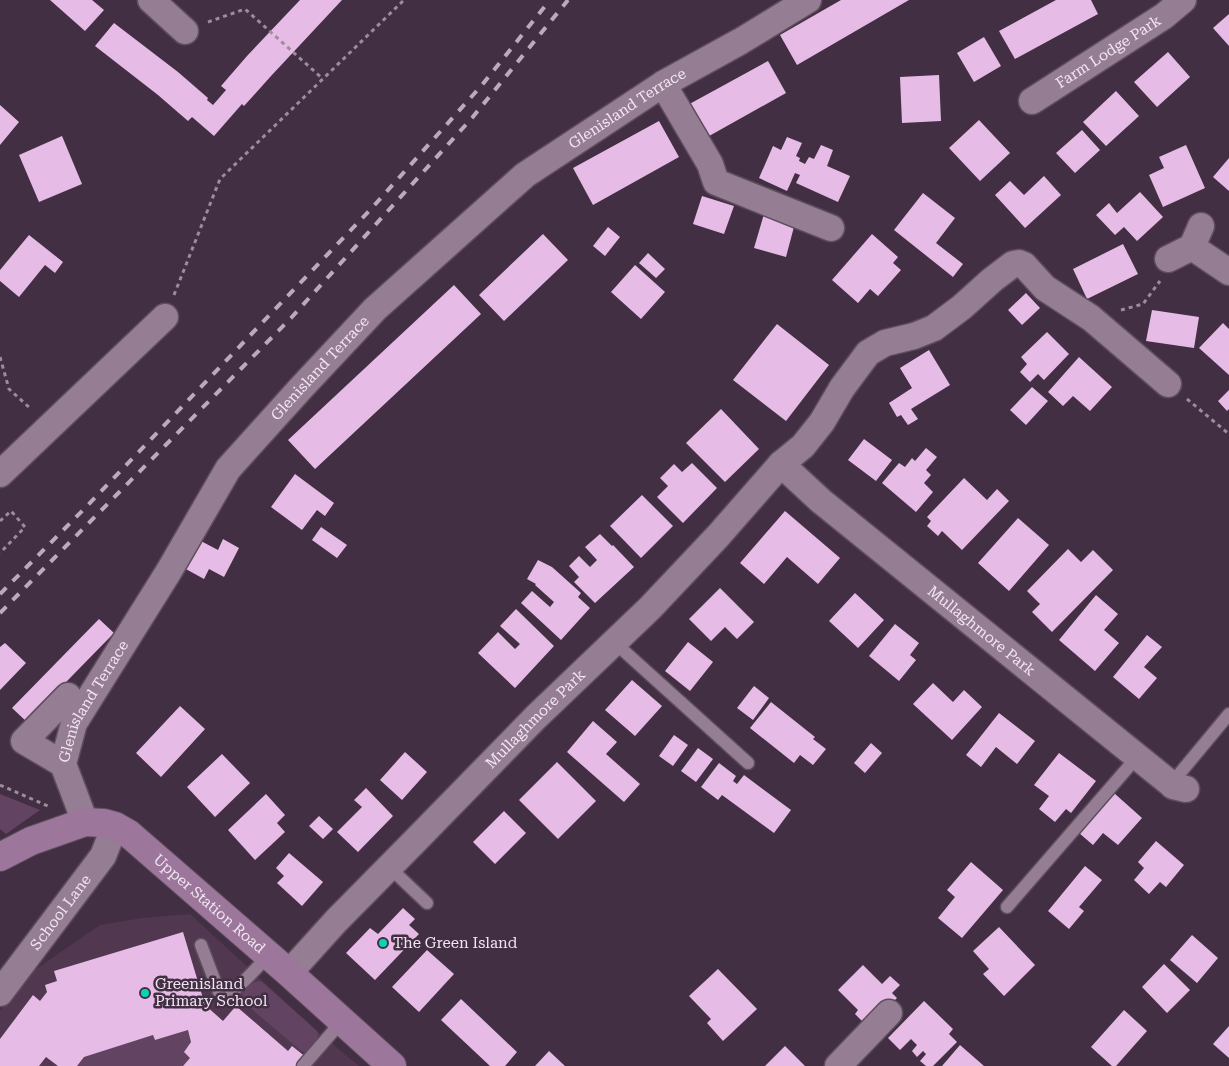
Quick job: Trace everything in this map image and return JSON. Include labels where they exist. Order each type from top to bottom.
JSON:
[{"type":"main road","name":"Upper Station Road","points":[[0,857],[31,841],[85,822],[115,826],[130,834],[269,955],[392,1066]]},
{"type":"street","name":"Glenisland Terrace","points":[[85,822],[63,764],[74,723],[169,571],[228,469],[375,309],[525,175],[663,84],[741,41],[808,0]]},
{"type":"street","name":"Farm Lodge Park","points":[[1032,101],[1164,16],[1183,0]]},
{"type":"street","points":[[160,3],[185,31]]},
{"type":"street","points":[[663,84],[710,164],[716,182],[831,228]]},
{"type":"street","points":[[1168,259],[1197,237],[1229,272]]},
{"type":"street","name":"Mullaghmore Park","points":[[289,973],[336,921],[536,717],[650,608],[718,536],[781,464],[802,446],[822,422],[842,388],[868,353],[885,343],[914,336],[934,328],[962,307],[992,280],[1013,264],[1019,263],[1024,265],[1045,288],[1091,318],[1168,384]]},
{"type":"street","points":[[0,474],[166,317]]},
{"type":"street","name":"Mullaghmore Park","points":[[781,464],[821,501],[1179,787]]},
{"type":"street","points":[[63,764],[24,741],[68,696]]},
{"type":"street","name":"School Lane","points":[[0,993],[103,856],[115,826]]},
{"type":"street","points":[[838,1066],[889,1013]]},
{"type":"lane","points":[[614,642],[748,763]]},
{"type":"lane","points":[[1179,787],[1229,714]]},
{"type":"lane","points":[[1007,907],[1138,756]]},
{"type":"lane","points":[[389,868],[427,904]]},
{"type":"lane","points":[[201,945],[219,992],[224,994],[228,994],[236,988],[269,955]]},
{"type":"lane","points":[[303,1066],[342,1021]]},
{"type":"path","points":[[166,317],[220,179],[404,0]]},
{"type":"path","points":[[185,31],[245,8],[323,79]]},
{"type":"path","points":[[1091,318],[1143,304],[1166,273],[1168,259]]},
{"type":"path","points":[[0,356],[9,389],[50,426]]},
{"type":"path","points":[[1168,384],[1229,434]]},
{"type":"path","points":[[0,521],[11,511],[25,527],[0,553]]},
{"type":"path","points":[[0,785],[85,822]]},
{"type":"shaded area","points":[[0,794],[40,810],[6,834],[0,829]]},
{"type":"shaded area","name":"Greenisland Primary School","points":[[190,914],[317,1031],[359,1066],[0,1066],[0,1011],[29,974],[100,925],[143,918]]},
{"type":"shaded area","points":[[258,981],[262,982],[317,1031],[317,1041],[308,1051],[300,1050],[242,1001],[242,995],[246,989]]},
{"type":"shaded area","points":[[188,1030],[191,1042],[184,1052],[190,1058],[183,1066],[77,1066],[84,1057],[153,1035],[155,1040]]},
{"type":"building","points":[[50,0],[92,0],[104,10],[85,31]]},
{"type":"building","points":[[300,0],[342,0],[244,106],[242,104],[214,136],[192,117],[188,121],[95,46],[114,23],[178,72],[208,98],[207,100],[213,105],[226,90],[221,86]]},
{"type":"building","points":[[841,0],[909,0],[797,65],[780,35]]},
{"type":"building","points":[[1056,0],[1091,0],[1098,14],[1015,59],[999,31]]},
{"type":"building","points":[[1229,14],[1229,46],[1213,28]]},
{"type":"building","points":[[984,37],[1001,66],[974,82],[957,53]]},
{"type":"building","points":[[1168,52],[1190,77],[1157,107],[1134,82]]},
{"type":"building","points":[[768,61],[786,93],[702,140],[684,107]]},
{"type":"building","points":[[939,75],[941,121],[902,123],[900,77]]},
{"type":"building","points":[[1116,91],[1139,116],[1106,146],[1083,122]]},
{"type":"building","points":[[0,105],[19,122],[0,145]]},
{"type":"building","points":[[979,120],[1010,153],[980,181],[949,148]]},
{"type":"building","points":[[659,121],[679,157],[593,205],[573,168]]},
{"type":"building","points":[[1082,130],[1100,150],[1075,173],[1056,153]]},
{"type":"building","points":[[62,136],[82,184],[39,202],[19,155]]},
{"type":"building","points":[[787,137],[802,143],[796,156],[800,158],[799,161],[805,164],[809,157],[814,159],[821,145],[833,150],[827,166],[850,176],[838,202],[796,183],[800,175],[795,173],[787,191],[759,178],[773,146],[781,150]]},
{"type":"building","points":[[1186,145],[1205,188],[1163,207],[1149,175],[1164,168],[1159,157]]},
{"type":"building","points":[[1229,158],[1229,191],[1213,177]]},
{"type":"building","points":[[1044,176],[1061,195],[1025,228],[995,195],[1010,181],[1024,195]]},
{"type":"building","points":[[1140,192],[1163,217],[1137,241],[1124,227],[1115,235],[1096,215],[1109,203],[1117,213]]},
{"type":"building","points":[[923,193],[955,218],[936,243],[963,264],[953,277],[894,230]]},
{"type":"building","points":[[702,196],[734,206],[724,234],[693,224]]},
{"type":"building","points":[[764,214],[795,223],[786,257],[754,248]]},
{"type":"building","points":[[608,227],[620,237],[605,256],[593,246]]},
{"type":"building","points":[[543,234],[568,260],[504,321],[479,295]]},
{"type":"building","points":[[872,234],[898,257],[893,263],[901,270],[878,296],[870,289],[858,303],[832,280]]},
{"type":"building","points":[[29,235],[63,262],[55,273],[45,265],[19,297],[0,281],[0,270]]},
{"type":"building","points":[[1123,244],[1138,274],[1087,299],[1073,269]]},
{"type":"building","points":[[648,253],[665,269],[656,278],[639,263]]},
{"type":"building","points":[[635,265],[665,292],[641,319],[611,292]]},
{"type":"building","points":[[454,285],[481,314],[315,469],[288,440]]},
{"type":"building","points":[[1026,293],[1040,308],[1022,325],[1008,310]]},
{"type":"building","points":[[1152,310],[1199,317],[1194,348],[1146,341]]},
{"type":"building","points":[[1223,323],[1229,329],[1229,375],[1199,348]]},
{"type":"building","points":[[777,324],[829,365],[786,421],[733,380]]},
{"type":"building","points":[[1047,332],[1069,354],[1044,380],[1038,374],[1030,382],[1020,372],[1027,364],[1021,357]]},
{"type":"building","points":[[929,350],[950,385],[911,409],[918,419],[908,425],[901,415],[897,417],[889,403],[912,388],[900,368]]},
{"type":"building","points":[[1079,357],[1112,387],[1090,411],[1073,396],[1063,406],[1048,392]]},
{"type":"building","points":[[1032,387],[1048,401],[1026,425],[1010,410]]},
{"type":"building","points":[[1229,390],[1229,409],[1227,411],[1218,401]]},
{"type":"building","points":[[721,409],[759,449],[725,482],[686,443]]},
{"type":"building","points":[[864,439],[892,460],[876,481],[848,460]]},
{"type":"building","points":[[926,448],[937,457],[926,470],[931,475],[924,483],[933,492],[916,512],[882,483],[899,463],[905,467],[912,458],[915,461]]},
{"type":"building","points":[[692,463],[717,488],[683,523],[657,497],[668,486],[660,478],[674,464],[682,472]]},
{"type":"building","points":[[295,474],[334,503],[325,516],[317,510],[302,530],[271,507]]},
{"type":"building","points":[[964,478],[987,500],[997,489],[1009,501],[962,550],[942,531],[938,536],[927,526],[931,521],[927,517]]},
{"type":"building","points":[[642,495],[673,526],[641,558],[610,526]]},
{"type":"building","points":[[785,511],[840,558],[818,584],[787,557],[764,584],[740,563]]},
{"type":"building","points":[[1018,518],[1049,545],[1009,591],[978,563]]},
{"type":"building","points":[[321,527],[347,545],[337,558],[312,540]]},
{"type":"building","points":[[600,534],[634,567],[595,603],[574,582],[579,577],[569,566],[579,556],[590,567],[597,560],[585,547]]},
{"type":"building","points":[[223,539],[239,548],[224,577],[209,569],[204,579],[184,568],[199,540],[218,550]]},
{"type":"building","points":[[1068,549],[1081,562],[1093,550],[1113,570],[1052,632],[1032,612],[1040,604],[1027,591]]},
{"type":"building","points":[[538,560],[552,567],[581,593],[578,597],[590,608],[561,640],[521,603],[532,591],[550,607],[554,602],[536,584],[527,579]]},
{"type":"building","points":[[720,588],[754,622],[737,639],[725,627],[711,641],[689,619]]},
{"type":"building","points":[[855,593],[884,620],[858,648],[829,621]]},
{"type":"building","points":[[1096,595],[1118,614],[1104,630],[1119,643],[1095,671],[1059,640]]},
{"type":"building","points":[[516,609],[554,646],[515,688],[478,653],[498,632],[515,649],[520,644],[500,626]]},
{"type":"building","points":[[99,619],[114,633],[27,722],[12,708]]},
{"type":"building","points":[[895,624],[919,643],[910,655],[916,660],[899,681],[869,656]]},
{"type":"building","points":[[1147,635],[1162,647],[1144,667],[1157,678],[1139,699],[1113,677]]},
{"type":"building","points":[[688,642],[713,662],[690,691],[665,671]]},
{"type":"building","points":[[5,643],[26,663],[0,690],[0,647]]},
{"type":"building","points":[[632,680],[662,706],[635,736],[605,710]]},
{"type":"building","points":[[933,683],[953,702],[964,690],[982,707],[952,740],[913,704]]},
{"type":"building","points":[[754,686],[769,698],[753,720],[737,708]]},
{"type":"building","points":[[771,702],[815,737],[813,739],[826,749],[813,765],[800,755],[794,763],[750,728]]},
{"type":"building","points":[[180,706],[205,729],[161,777],[136,753]]},
{"type":"building","points":[[999,713],[1035,741],[1017,764],[996,747],[981,767],[966,755]]},
{"type":"building","points":[[593,721],[617,742],[606,754],[640,784],[624,802],[567,752]]},
{"type":"building","points":[[674,735],[688,745],[673,766],[659,756]]},
{"type":"building","points":[[871,743],[882,753],[865,773],[854,763]]},
{"type":"building","points":[[698,748],[713,759],[696,782],[681,771]]},
{"type":"building","points":[[405,752],[427,772],[402,800],[380,780]]},
{"type":"building","points":[[1059,753],[1096,781],[1071,813],[1066,809],[1055,822],[1039,809],[1049,796],[1034,785]]},
{"type":"building","points":[[222,754],[250,783],[215,817],[187,787]]},
{"type":"building","points":[[557,762],[596,801],[558,839],[519,800]]},
{"type":"building","points":[[719,763],[736,776],[733,781],[737,784],[744,775],[791,810],[774,833],[722,795],[718,800],[701,787]]},
{"type":"building","points":[[366,788],[393,816],[358,852],[337,832],[362,807],[354,800]]},
{"type":"building","points":[[1114,793],[1142,818],[1118,845],[1103,833],[1093,845],[1079,833]]},
{"type":"building","points":[[266,794],[285,815],[277,823],[285,832],[255,860],[228,830]]},
{"type":"building","points":[[504,811],[526,833],[495,864],[473,842]]},
{"type":"building","points":[[319,816],[333,829],[323,839],[309,826]]},
{"type":"building","points":[[1156,841],[1184,865],[1166,887],[1160,882],[1149,894],[1134,880],[1144,868],[1138,862]]},
{"type":"building","points":[[289,853],[323,882],[302,906],[277,883],[284,876],[276,868]]},
{"type":"building","points":[[971,862],[1003,890],[962,938],[938,918],[955,897],[947,890]]},
{"type":"building","points":[[1085,866],[1102,880],[1079,907],[1084,911],[1069,929],[1048,911]]},
{"type":"building","name":"The Green Island","points":[[403,908],[415,919],[409,925],[419,934],[375,980],[346,953],[370,928],[378,934]]},
{"type":"building","points":[[999,927],[1035,965],[1004,996],[983,974],[989,969],[973,951]]},
{"type":"building","points":[[183,932],[205,1005],[223,1021],[236,1006],[288,1051],[292,1046],[307,1058],[300,1066],[183,1066],[190,1058],[184,1052],[191,1042],[188,1030],[155,1040],[153,1035],[84,1057],[77,1066],[58,1066],[46,1057],[39,1066],[0,1066],[0,1039],[33,995],[40,1001],[47,992],[45,985],[57,981],[54,971]]},
{"type":"building","points":[[1192,935],[1218,958],[1197,983],[1170,960]]},
{"type":"building","points":[[427,950],[454,974],[419,1012],[392,987]]},
{"type":"building","points":[[1164,964],[1190,990],[1167,1013],[1142,987]]},
{"type":"building","points":[[863,965],[882,984],[890,976],[900,985],[892,993],[897,998],[868,1027],[855,1014],[858,1010],[838,990]]},
{"type":"building","points":[[718,969],[757,1009],[723,1041],[707,1023],[711,1019],[689,996]]},
{"type":"building","points":[[461,999],[517,1052],[505,1066],[490,1066],[441,1020]]},
{"type":"building","points":[[924,1001],[953,1029],[949,1034],[957,1042],[933,1066],[926,1066],[920,1061],[926,1054],[923,1051],[917,1057],[912,1051],[917,1045],[911,1039],[900,1050],[888,1038]]},
{"type":"building","points":[[1124,1010],[1147,1031],[1116,1066],[1112,1066],[1091,1047]]},
{"type":"building","points":[[1229,1026],[1229,1058],[1213,1044]]},
{"type":"building","points":[[960,1045],[984,1066],[942,1066]]},
{"type":"building","points":[[785,1046],[805,1066],[765,1066]]},
{"type":"building","points":[[549,1051],[565,1066],[535,1066]]},
{"type":"railway","points":[[0,594],[87,506],[371,209],[482,85],[550,0]]},
{"type":"railway","points":[[0,613],[291,318],[472,118],[568,0]]},
{"type":"place","name":"The Green Island","points":[[383,943]]},
{"type":"place","name":"Greenisland Primary School","points":[[145,993]]}]
